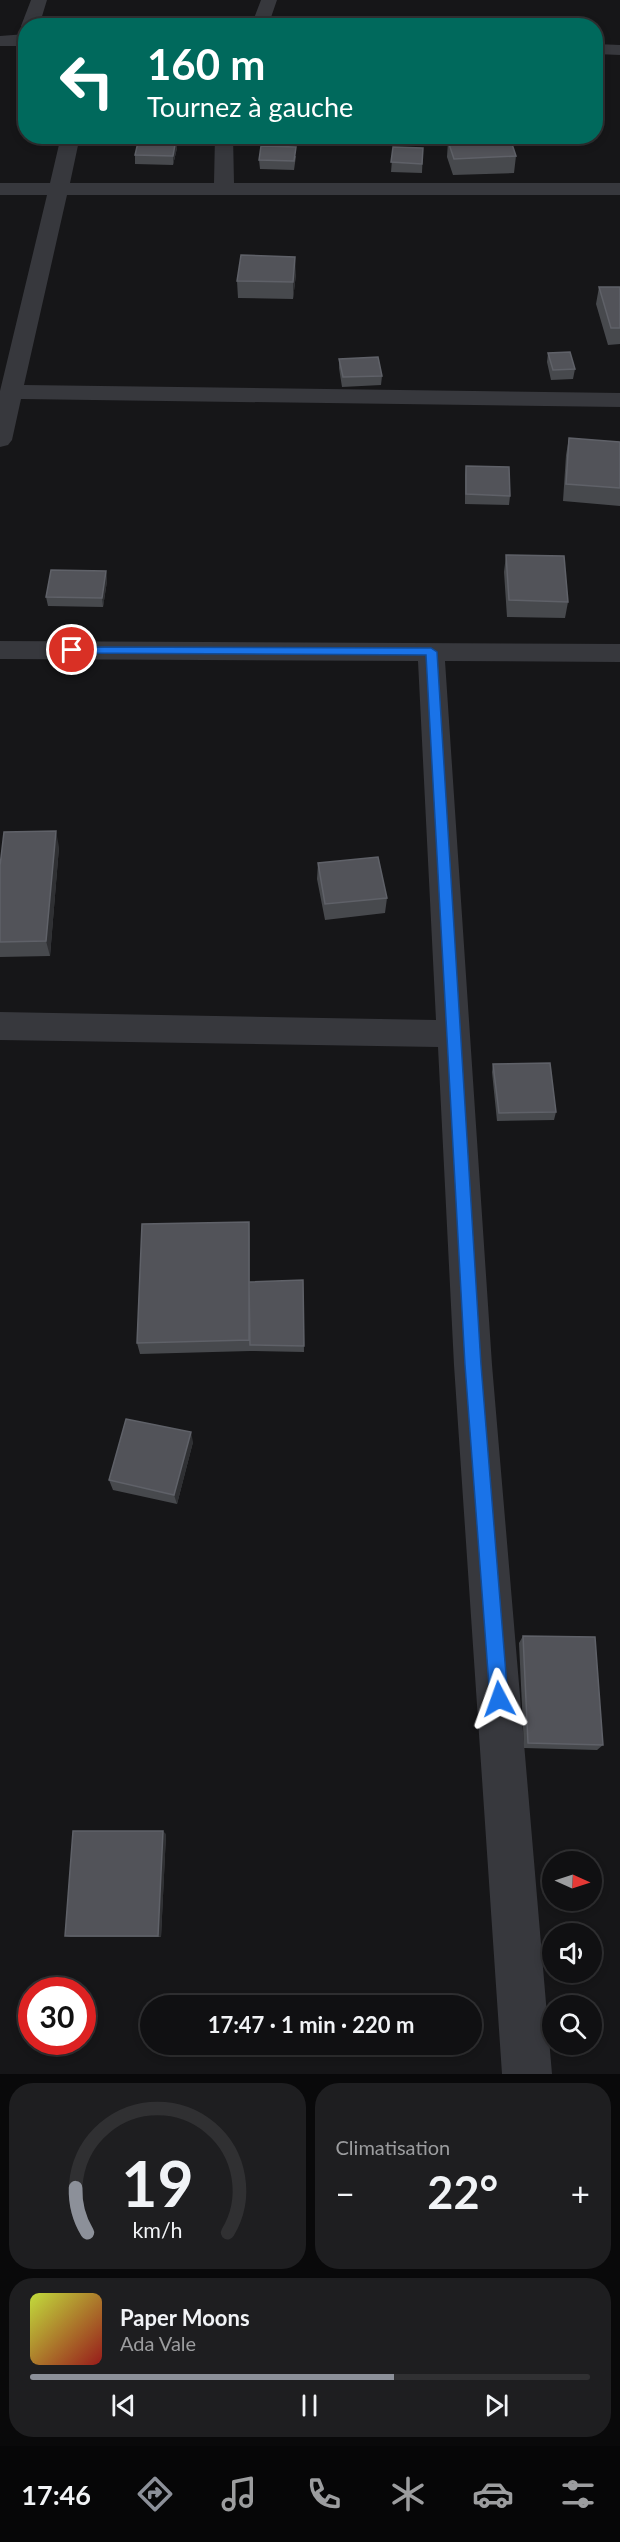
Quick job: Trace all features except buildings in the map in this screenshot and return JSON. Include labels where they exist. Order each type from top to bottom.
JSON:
[{"type":"street","points":[[33,18],[39,0]]},
{"type":"street","points":[[262,18],[269,0]]},
{"type":"street","points":[[0,40],[18,40]]},
{"type":"street","points":[[603,49],[620,50]]},
{"type":"street","points":[[0,440],[69,144]]},
{"type":"street","points":[[224,144],[224,190]]},
{"type":"street","points":[[0,189],[620,189]]},
{"type":"street","points":[[11,392],[620,400]]},
{"type":"street","points":[[0,650],[620,652]]},
{"type":"street","points":[[431,652],[473,1365],[527,2074]]},
{"type":"street","points":[[0,1026],[455,1034]]},
{"type":"route","points":[[72,650],[431,652],[473,1365],[499,1699]]}]
